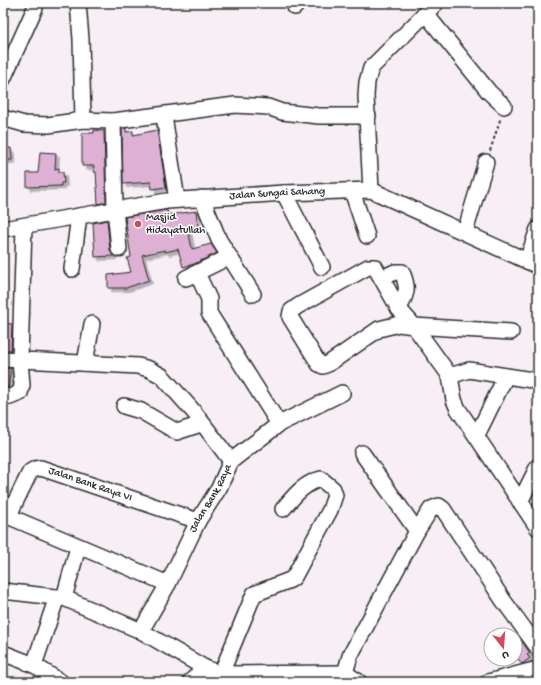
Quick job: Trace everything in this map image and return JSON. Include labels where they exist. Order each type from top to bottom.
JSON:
[{"type":"street","points":[[78,3],[82,39],[84,120]]},
{"type":"street","points":[[3,79],[35,8]]},
{"type":"street","points":[[372,190],[366,96],[371,68],[430,8],[489,92],[504,106]]},
{"type":"street","points":[[3,118],[24,124],[48,125],[84,120],[113,121],[164,116],[235,106],[268,107],[282,112],[319,116],[368,116]]},
{"type":"street","points":[[164,116],[177,200]]},
{"type":"street","points":[[113,121],[115,209],[119,249]]},
{"type":"street","points":[[465,232],[486,162]]},
{"type":"street","name":"Jalan Sungai Sahang","points":[[3,229],[115,209],[177,200],[284,193],[372,190],[533,263]]},
{"type":"street","points":[[352,191],[367,236]]},
{"type":"street","points":[[284,193],[322,267]]},
{"type":"street","points":[[202,198],[219,240],[253,294]]},
{"type":"street","points":[[72,270],[79,216]]},
{"type":"street","points":[[3,396],[10,397],[20,393],[22,385],[20,360],[24,226]]},
{"type":"street","points":[[533,263],[538,228]]},
{"type":"street","points":[[229,257],[192,276],[210,299],[209,313],[279,424]]},
{"type":"street","points":[[511,332],[414,326],[399,324],[379,329],[328,364],[322,366],[319,364],[290,317],[292,311],[298,306],[368,266],[375,267],[399,309],[414,326],[450,376],[454,400],[538,528]]},
{"type":"street","points":[[382,278],[395,272],[402,272],[407,287],[399,309]]},
{"type":"street","points":[[85,363],[92,324]]},
{"type":"street","points":[[3,360],[138,366],[149,369],[162,376],[194,412],[201,424],[231,461]]},
{"type":"street","points":[[450,376],[469,370],[538,381]]},
{"type":"street","points":[[477,435],[506,376]]},
{"type":"street","name":"Jalan Bank Raya","points":[[142,631],[168,584],[198,521],[219,488],[231,461],[279,424],[342,393]]},
{"type":"street","points":[[124,406],[141,411],[177,432],[201,424]]},
{"type":"street","points":[[362,453],[417,531]]},
{"type":"street","points":[[520,502],[538,466]]},
{"type":"street","name":"Jalan Bank Raya VI","points":[[168,584],[6,516],[30,472],[41,468],[198,521]]},
{"type":"street","points":[[221,674],[254,594],[294,577],[330,510],[335,495],[333,488],[321,479],[313,480],[305,485],[283,509]]},
{"type":"street","points":[[342,678],[350,656],[417,531],[431,509],[440,506],[502,600],[538,648]]},
{"type":"street","points":[[34,665],[78,547]]},
{"type":"street","points":[[3,591],[60,597],[142,631],[205,668],[221,674],[342,678],[359,682]]},
{"type":"street","points":[[3,653],[34,665],[61,682]]},
{"type":"street","points":[[190,682],[205,668]]},
{"type":"street","points":[[488,682],[538,669]]},
{"type":"path","points":[[486,162],[504,106]]},
{"type":"building","points":[[126,128],[126,132],[133,131],[133,135],[157,130],[166,187],[152,189],[151,182],[123,184],[122,129]]},
{"type":"building","points":[[94,130],[104,131],[106,202],[98,204],[96,172],[94,172],[94,166],[82,166],[82,133],[94,133]]},
{"type":"building","points":[[3,148],[11,148],[12,160],[3,160]]},
{"type":"building","points":[[40,152],[56,153],[55,169],[59,168],[59,172],[63,172],[64,183],[61,183],[61,186],[27,187],[27,173],[38,173]]},
{"type":"building","points":[[167,210],[168,215],[196,211],[198,227],[188,229],[192,249],[211,244],[217,253],[194,264],[183,267],[178,249],[142,255],[149,280],[126,288],[108,288],[108,275],[131,272],[127,258],[131,257],[125,217]]},
{"type":"building","points":[[107,220],[110,250],[113,256],[95,257],[93,223]]},
{"type":"building","points":[[3,323],[12,324],[11,350],[3,350]]},
{"type":"building","points":[[3,368],[11,368],[8,388],[3,387]]},
{"type":"building","points":[[523,643],[530,653],[527,655],[530,658],[523,663]]},
{"type":"place","name":"Masjid Hidayatullah","points":[[138,224]]}]
